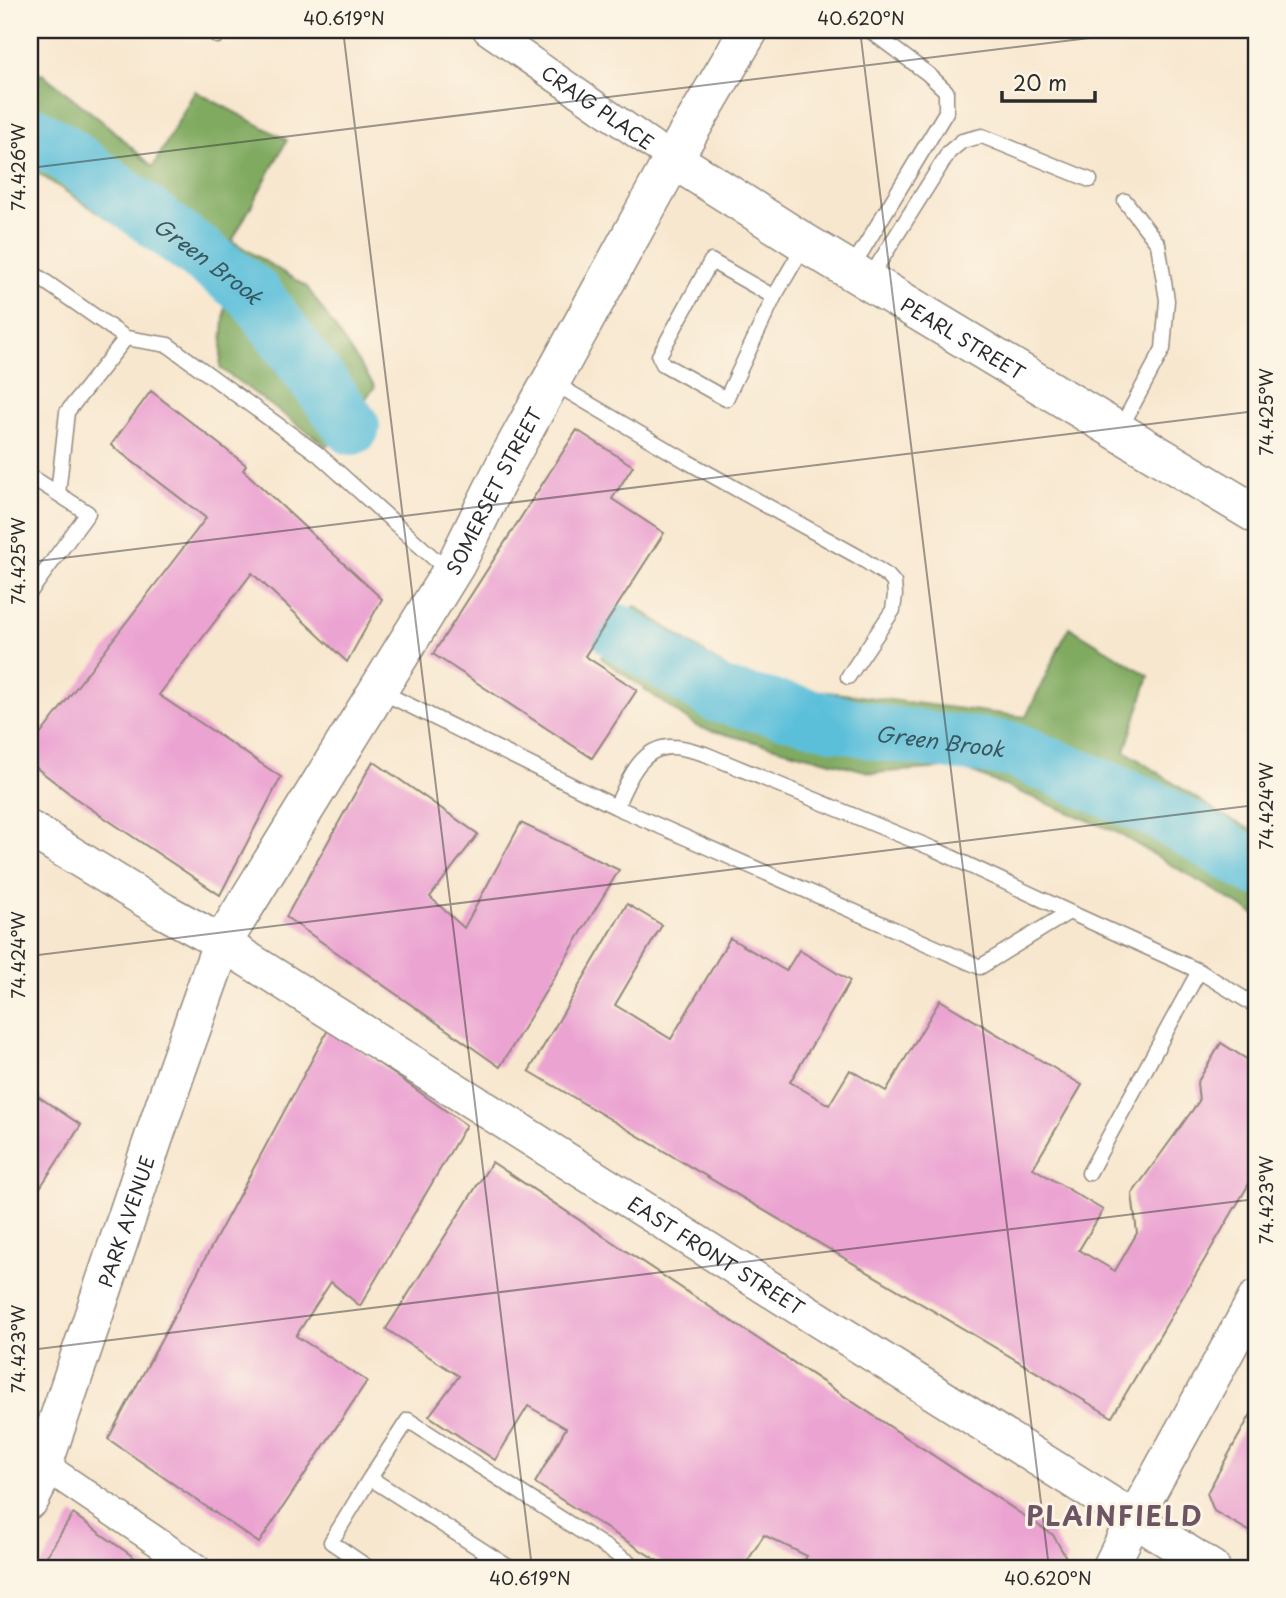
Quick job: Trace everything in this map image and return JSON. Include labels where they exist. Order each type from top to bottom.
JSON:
[{"type":"main road","name":"SOMERSET STREET","points":[[222,943],[450,573],[505,465],[673,159],[750,30]]},
{"type":"main road","name":"PEARL STREET","points":[[673,159],[805,243],[1256,514]]},
{"type":"main road","name":"PARK AVENUE","points":[[34,1474],[222,943]]},
{"type":"street","name":"CRAIG PLACE","points":[[487,30],[673,159]]},
{"type":"street","name":"EAST FRONT STREET","points":[[30,829],[222,943],[1212,1568]]},
{"type":"street","points":[[1110,1568],[1134,1519],[1256,1298]]},
{"type":"street","points":[[34,1474],[196,1568]]},
{"type":"lane","points":[[859,275],[946,112],[946,91],[869,30]]},
{"type":"lane","points":[[859,275],[949,152],[962,141],[982,136],[1090,180]]},
{"type":"lane","points":[[1118,431],[1163,349],[1167,300],[1158,244],[1125,201]]},
{"type":"lane","points":[[774,297],[711,261],[659,356],[663,364],[726,399],[774,297],[805,243]]},
{"type":"lane","points":[[30,271],[126,338],[168,345],[318,454],[450,573]]},
{"type":"lane","points":[[58,494],[67,412],[126,338]]},
{"type":"lane","points":[[551,381],[688,462],[859,557],[887,576],[894,583],[893,610],[848,677]]},
{"type":"lane","points":[[30,476],[88,513],[30,592]]},
{"type":"lane","points":[[378,690],[616,807],[981,967],[1069,912]]},
{"type":"lane","points":[[616,807],[627,781],[644,757],[655,749],[673,747],[705,754],[934,849],[1199,971],[1256,1006]]},
{"type":"lane","points":[[1089,1173],[1199,971]]},
{"type":"lane","points":[[369,1568],[331,1542],[408,1420],[638,1568]]},
{"type":"lane","points":[[370,1478],[510,1568]]},
{"type":"green space","points":[[30,69],[44,75],[108,126],[153,167],[195,91],[287,140],[232,241],[307,287],[375,387],[327,446],[220,368],[226,296],[30,168]]},
{"type":"green space","points":[[635,606],[747,682],[1026,717],[1069,627],[1149,676],[1125,751],[1222,815],[1256,832],[1256,915],[1114,831],[959,767],[873,773],[698,727],[601,658]]},
{"type":"building","points":[[151,391],[246,465],[243,470],[382,599],[347,662],[252,573],[159,695],[281,777],[220,895],[78,800],[30,763],[30,748],[206,518],[111,445]]},
{"type":"building","points":[[577,430],[633,466],[612,499],[664,533],[585,656],[637,690],[592,758],[433,654]]},
{"type":"building","points":[[373,761],[478,834],[430,897],[464,928],[521,823],[619,870],[500,1067],[286,917]]},
{"type":"building","points":[[627,904],[662,925],[615,1005],[671,1039],[730,938],[786,971],[799,950],[850,981],[790,1082],[829,1105],[850,1070],[886,1091],[940,1000],[1082,1085],[1033,1168],[1103,1210],[1079,1250],[1115,1271],[1137,1233],[1132,1194],[1199,1101],[1197,1083],[1221,1043],[1256,1065],[1256,1172],[1112,1417],[529,1071]]},
{"type":"building","points":[[329,1028],[466,1125],[360,1306],[331,1282],[296,1336],[367,1381],[259,1543],[108,1439]]},
{"type":"building","points":[[30,1091],[81,1125],[30,1203]]},
{"type":"building","points":[[492,1162],[1053,1535],[1067,1559],[1062,1568],[800,1568],[807,1556],[764,1535],[743,1568],[669,1568],[535,1483],[566,1428],[528,1406],[495,1460],[429,1416],[459,1376],[386,1329]]},
{"type":"building","points":[[1256,1405],[1256,1535],[1214,1511],[1207,1493]]},
{"type":"building","points":[[73,1514],[149,1568],[39,1568]]},
{"type":"waterway","name":"Green Brook","points":[[30,133],[62,151],[253,293],[352,427]]},
{"type":"waterway","name":"Green Brook","points":[[618,632],[718,695],[881,733],[1014,750],[1156,810],[1256,868]]},
{"type":"district","name":"PLAINFIELD","points":[[1115,1515]]}]
